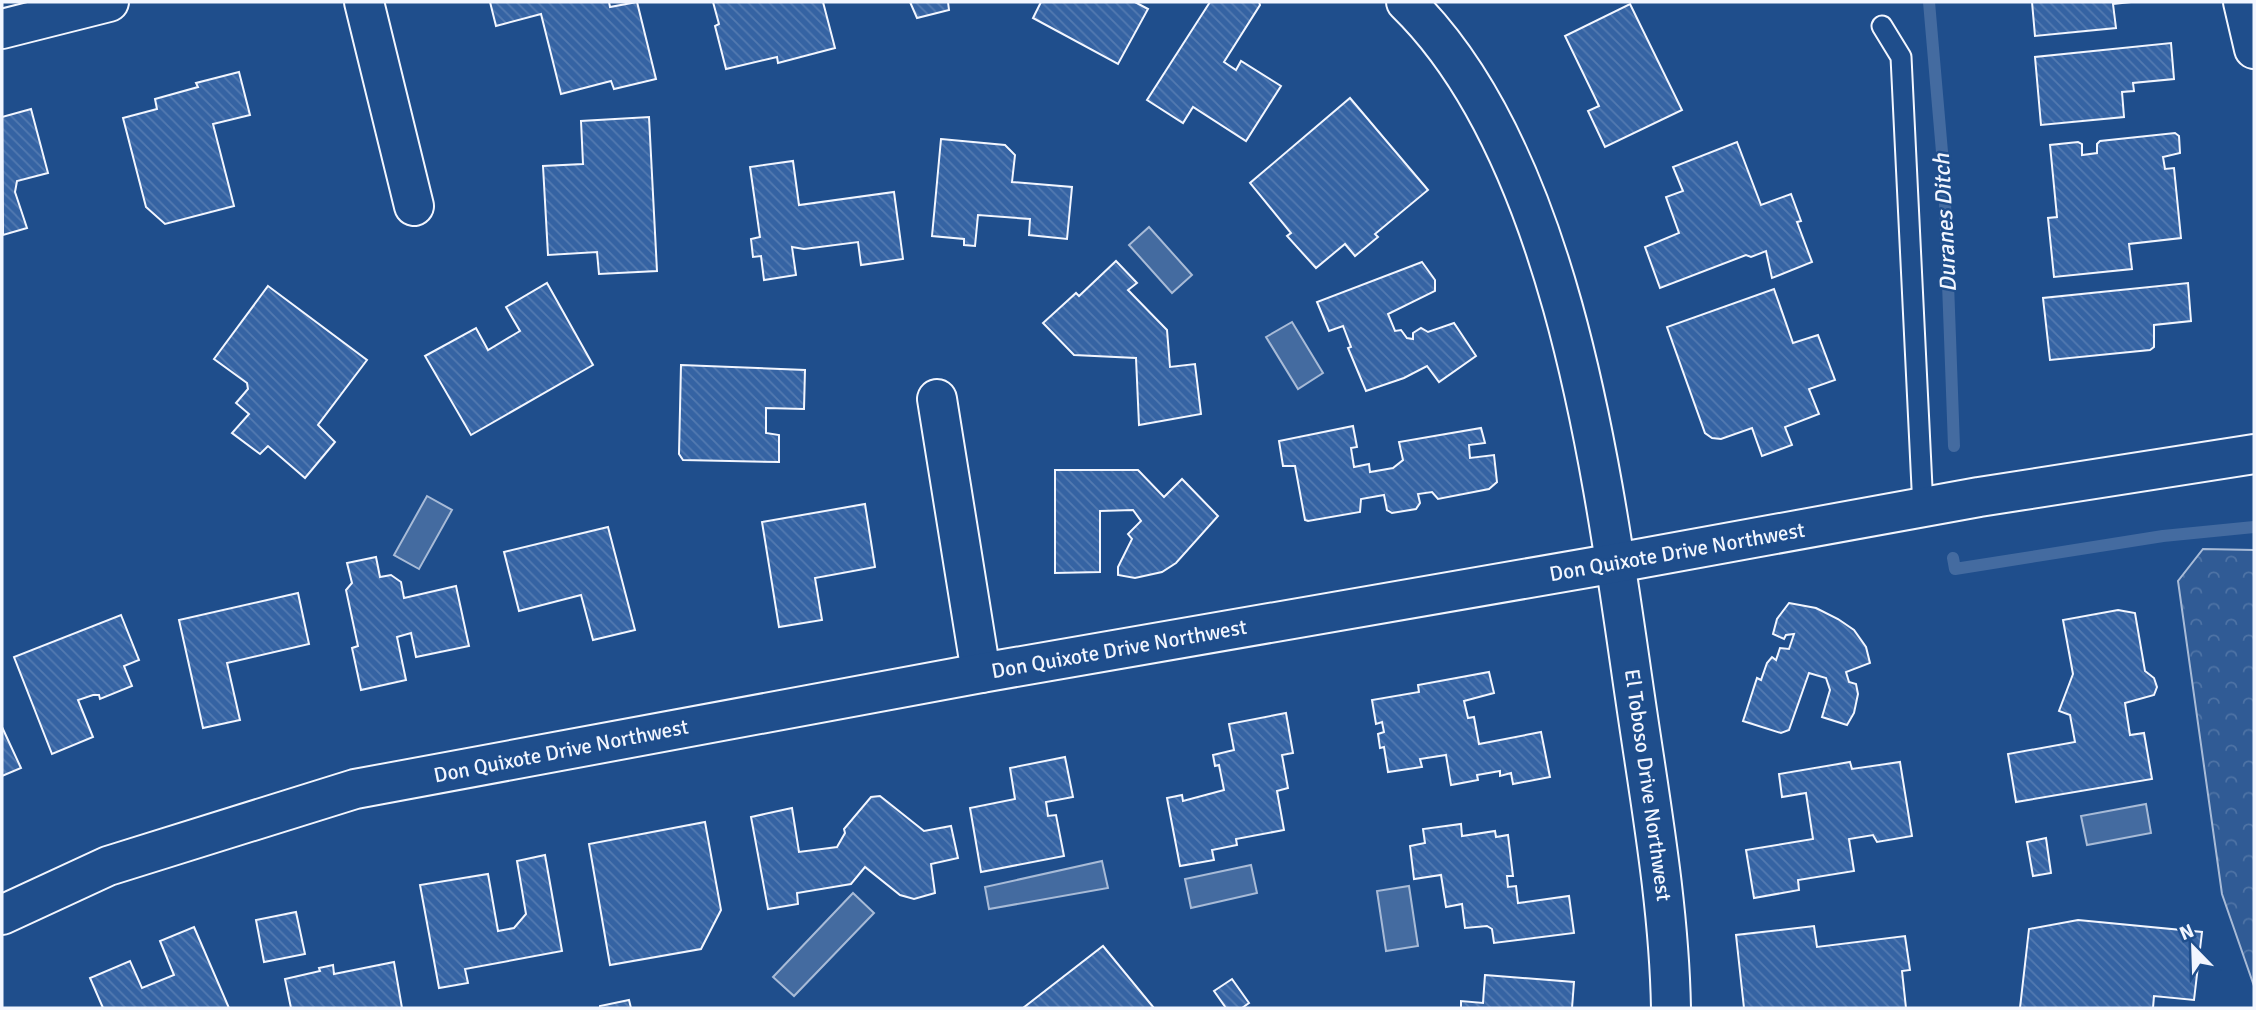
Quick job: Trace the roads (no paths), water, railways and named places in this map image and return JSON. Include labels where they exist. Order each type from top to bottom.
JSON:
[{"type":"street","points":[[2,29],[109,2]]},
{"type":"street","points":[[364,2],[414,206]]},
{"type":"street","name":"El Toboso Drive Northwest","points":[[1406,2],[1423,19],[1483,103],[1540,228],[1580,379],[1616,564],[1670,938],[1671,1008]]},
{"type":"street","points":[[2243,2],[2254,49]]},
{"type":"street","points":[[937,399],[981,673]]},
{"type":"street","name":"Don Quixote Drive Northwest","points":[[2,915],[107,866],[355,789],[981,673],[1616,564],[1923,508],[2254,454]]},
{"type":"lane","points":[[1882,26],[1901,57],[1923,508]]},
{"type":"waterway","name":"Duranes Ditch","points":[[1929,2],[1944,175],[1954,446]]},
{"type":"waterway","points":[[1953,558],[1955,569],[2163,536],[2254,527]]}]
